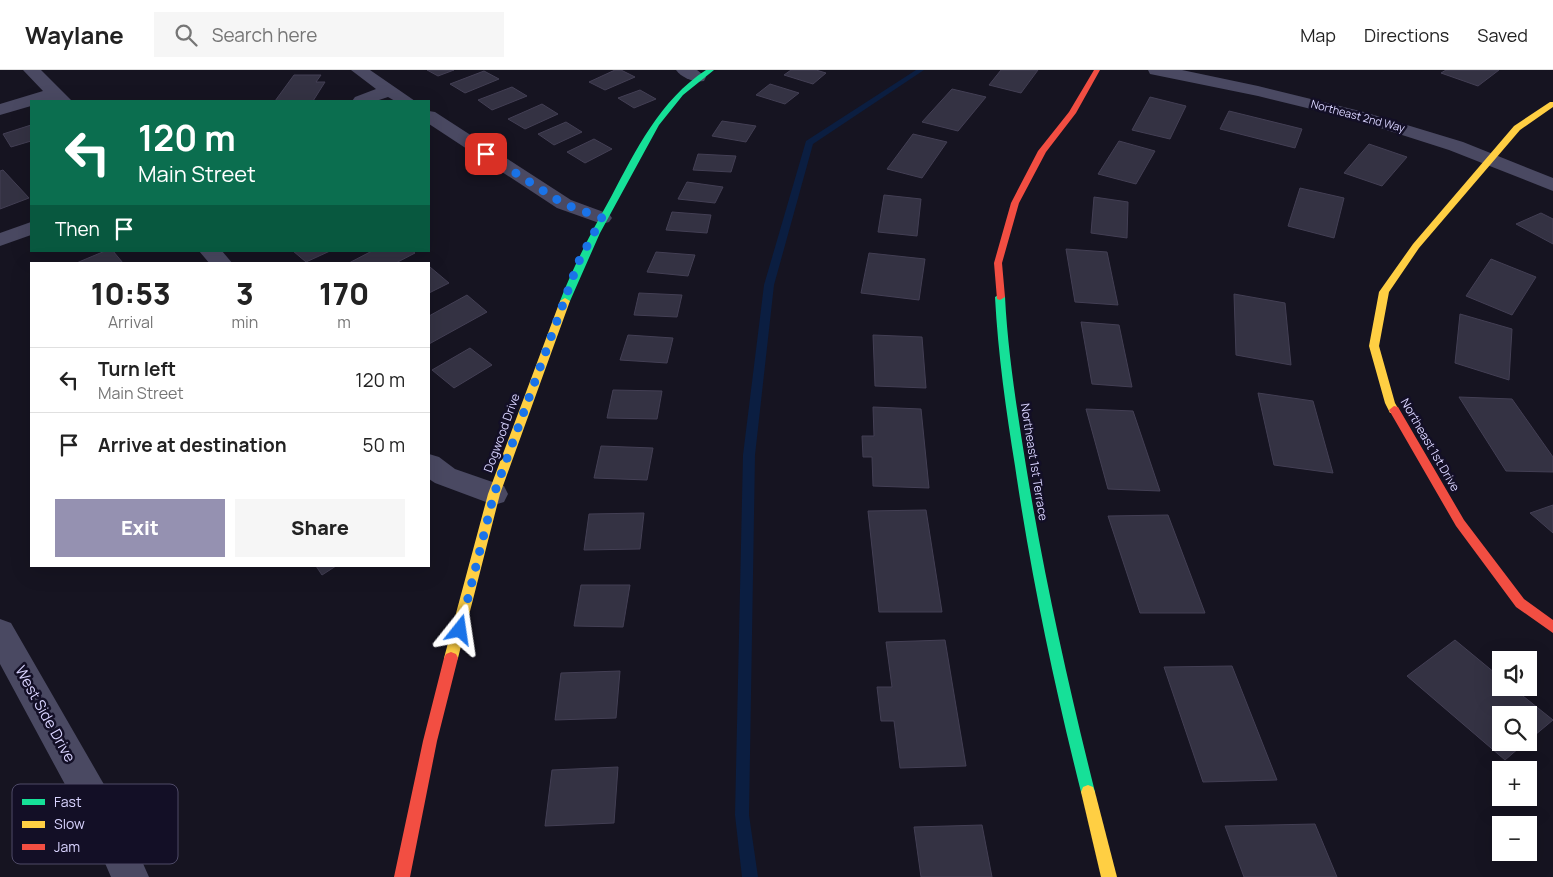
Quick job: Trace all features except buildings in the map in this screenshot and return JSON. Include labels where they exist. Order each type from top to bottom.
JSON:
[{"type":"street","points":[[31,70],[58,97]]},
{"type":"street","points":[[359,70],[405,100]]},
{"type":"street","name":"Northeast 1st Terrace","points":[[1097,70],[1072,113],[1042,151],[1015,203],[998,263],[1002,350],[1033,552],[1063,692],[1109,877]]},
{"type":"street","name":"Northeast 2nd Way","points":[[1156,70],[1229,77],[1360,115],[1493,158],[1553,184]]},
{"type":"street","name":"Dogwood Drive","points":[[402,877],[430,741],[494,494],[578,263],[602,218],[667,109],[698,72]]},
{"type":"street","points":[[363,100],[390,90]]},
{"type":"street","points":[[45,100],[58,97]]},
{"type":"street","points":[[0,110],[30,103]]},
{"type":"street","name":"Northeast 1st Drive","points":[[1553,104],[1517,128],[1416,246],[1384,292],[1374,346],[1390,403],[1460,523],[1520,604],[1553,627]]},
{"type":"street","points":[[430,117],[564,204],[602,218]]},
{"type":"street","points":[[0,240],[30,228]]},
{"type":"street","points":[[211,252],[220,262]]},
{"type":"street","points":[[430,465],[445,476],[494,494]]},
{"type":"street","name":"West Side Drive","points":[[0,633],[84,784]]},
{"type":"street","name":"West Side Drive","points":[[124,864],[130,877]]},
{"type":"waterway","points":[[750,877],[742,815],[749,455],[769,285],[809,143],[921,70]]},
{"type":"traffic: fast","points":[[565,301],[576,273],[596,233],[635,159],[656,124],[681,93],[695,80],[711,70]]},
{"type":"traffic: fast","points":[[1000,297],[1010,398],[1033,542],[1058,667],[1088,792]]},
{"type":"traffic: slow","points":[[1394,410],[1390,403],[1374,346],[1384,292],[1416,246],[1517,128],[1553,104]]},
{"type":"traffic: slow","points":[[451,658],[494,494],[565,301]]},
{"type":"traffic: slow","points":[[1088,792],[1109,877]]},
{"type":"traffic: jam","points":[[1000,297],[998,263],[1015,203],[1042,151],[1072,113],[1097,70]]},
{"type":"traffic: jam","points":[[1394,410],[1460,523],[1520,603],[1553,627]]},
{"type":"traffic: jam","points":[[402,877],[430,741],[451,658]]},
{"type":"route","points":[[460,630],[494,494],[578,263],[602,218],[564,204],[486,154]]}]
